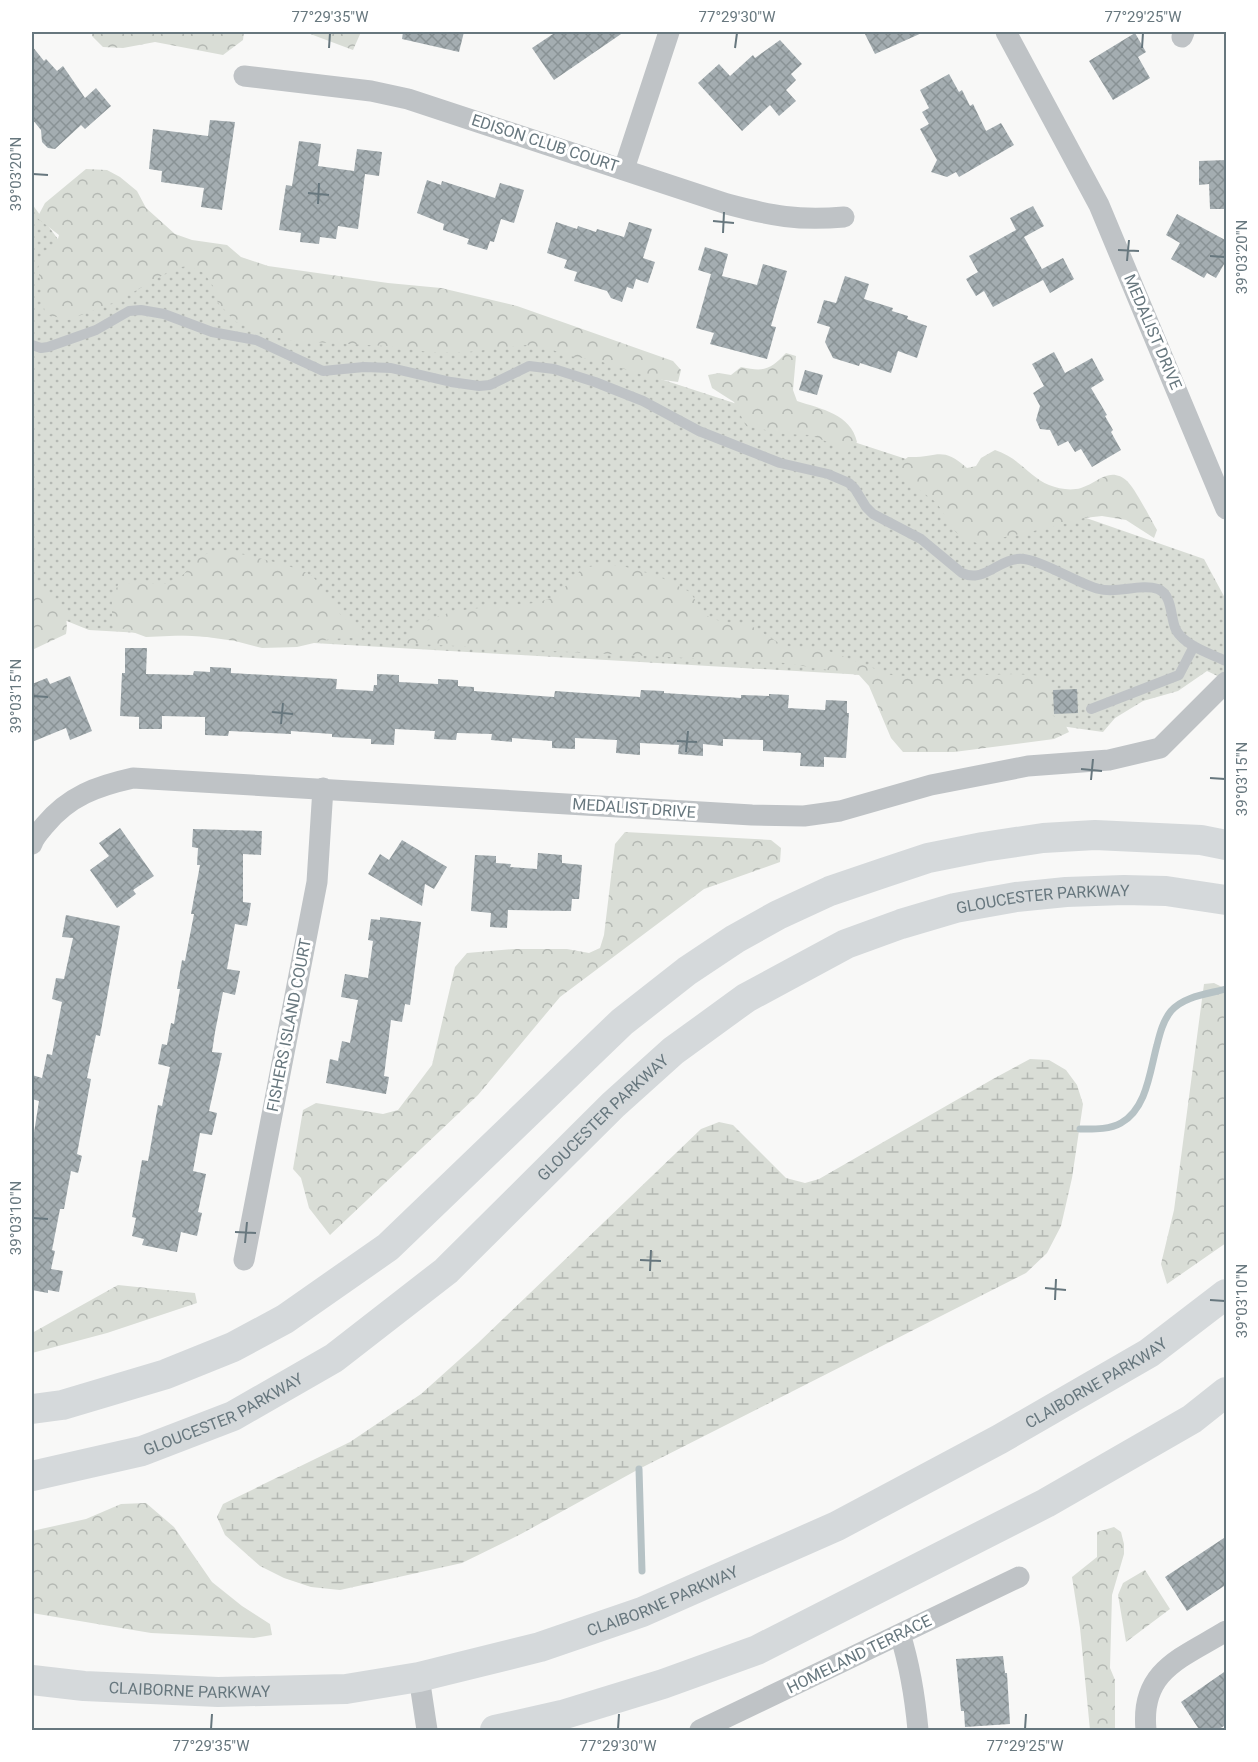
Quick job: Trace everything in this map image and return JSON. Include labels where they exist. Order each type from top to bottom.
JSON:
[{"type":"main road","points":[[32,1409],[62,1406],[166,1374],[233,1347],[285,1319],[388,1247],[622,1022],[687,970],[778,915],[830,891],[894,869],[928,858],[983,847],[1043,838],[1095,835],[1201,840],[1227,845]]},
{"type":"main road","name":"GLOUCESTER PARKWAY","points":[[32,1476],[142,1451],[233,1416],[334,1358],[446,1271],[613,1105],[674,1051],[746,998],[846,944],[955,908],[1016,897],[1124,890],[1166,891],[1227,900]]},
{"type":"main road","name":"CLAIBORNE PARKWAY","points":[[32,1680],[84,1686],[218,1692],[346,1689],[419,1677],[540,1647],[642,1612],[837,1526],[1000,1440],[1149,1353],[1227,1294]]},
{"type":"main road","points":[[495,1731],[663,1684],[757,1650],[1046,1503],[1192,1419],[1227,1392]]},
{"type":"street","points":[[624,169],[669,32]]},
{"type":"street","name":"MEDALIST DRIVE","points":[[1006,32],[1099,205],[1227,509]]},
{"type":"street","name":"EDISON CLUB COURT","points":[[244,76],[371,91],[408,99],[727,204],[769,215],[802,219],[844,217]]},
{"type":"street","name":"MEDALIST DRIVE","points":[[32,844],[55,813],[75,798],[100,786],[133,778],[752,815],[804,816],[840,811],[931,785],[1028,766],[1109,760],[1160,748],[1227,682]]},
{"type":"street","name":"FISHERS ISLAND COURT","points":[[244,1260],[317,882],[323,788]]},
{"type":"street","name":"HOMELAND TERRACE","points":[[700,1731],[1019,1577]]},
{"type":"street","points":[[1146,1731],[1144,1716],[1147,1698],[1154,1682],[1166,1668],[1227,1631]]},
{"type":"street","points":[[900,1634],[909,1664],[918,1731]]},
{"type":"street","points":[[419,1677],[427,1731]]},
{"type":"lane","points":[[32,345],[41,348],[48,346],[96,330],[129,311],[141,310],[164,314],[206,331],[256,340],[322,371],[364,367],[391,368],[478,386],[489,384],[530,366],[554,369],[643,401],[692,428],[780,464],[828,474],[849,483],[873,514],[921,539],[969,577],[984,574],[1017,558],[1034,562],[1097,589],[1109,591],[1157,589],[1164,592],[1169,601],[1176,629],[1182,637],[1194,646],[1227,661]]},
{"type":"lane","points":[[1090,709],[1179,675],[1194,646]]},
{"type":"green space","points":[[92,32],[244,32],[243,40],[223,55],[155,42],[123,48],[103,47],[92,36]]},
{"type":"green space","points":[[305,32],[361,32],[353,50]]},
{"type":"green space","points":[[86,169],[107,170],[120,177],[137,191],[146,208],[175,234],[192,240],[227,245],[241,257],[268,266],[441,288],[517,306],[673,361],[681,370],[678,382],[656,379],[596,360],[526,345],[468,352],[429,352],[386,346],[293,341],[270,336],[236,322],[218,303],[213,286],[204,273],[188,266],[175,268],[118,301],[68,320],[45,314],[38,268],[44,251],[56,246],[59,235],[37,218],[45,203]]},
{"type":"green space","points":[[32,204],[63,246],[363,282],[1069,512],[1204,559],[1226,600],[1226,680],[1207,671],[1178,691],[1143,701],[1115,718],[1103,732],[911,705],[865,675],[89,630],[32,607]]},
{"type":"green space","points":[[786,353],[796,356],[793,390],[797,401],[834,414],[842,419],[854,433],[857,442],[847,454],[830,443],[810,435],[785,434],[746,426],[734,402],[712,388],[708,375],[719,373],[731,375],[741,367],[766,368]]},
{"type":"green space","points":[[995,450],[1010,457],[1042,481],[1061,488],[1081,488],[1110,475],[1122,477],[1135,492],[1157,530],[1154,538],[1126,520],[1102,516],[1084,518],[977,543],[963,539],[953,529],[937,503],[902,477],[899,464],[908,457],[939,454],[951,457],[967,468],[976,466],[981,458]]},
{"type":"green space","points":[[220,549],[283,565],[313,577],[339,613],[359,627],[368,637],[331,639],[297,647],[262,648],[235,641],[193,635],[146,637],[119,627],[112,620],[112,597],[119,583],[165,584],[184,574],[198,557]]},
{"type":"green space","points":[[602,564],[626,567],[658,576],[690,592],[705,615],[722,622],[748,624],[784,646],[826,650],[891,675],[921,677],[1016,674],[1041,676],[1049,684],[1052,715],[1065,724],[1069,732],[1054,739],[954,752],[903,752],[891,738],[869,686],[859,675],[785,663],[398,643],[422,623],[436,617],[466,610],[549,599],[558,594],[580,571]]},
{"type":"green space","points":[[32,581],[47,590],[59,602],[67,625],[66,634],[32,650]]},
{"type":"green space","points":[[625,832],[771,840],[781,848],[780,862],[704,889],[560,997],[478,1095],[330,1235],[309,1208],[301,1178],[293,1169],[303,1110],[316,1103],[383,1114],[398,1110],[432,1065],[455,967],[467,953],[514,949],[567,949],[589,953],[600,948],[604,935],[615,844]]},
{"type":"green space","points":[[1214,983],[1226,989],[1226,1243],[1167,1284],[1161,1264],[1174,1210],[1204,984]]},
{"type":"green space","points":[[1030,1059],[1049,1060],[1066,1070],[1077,1085],[1083,1104],[1072,1178],[1061,1226],[1047,1253],[1026,1273],[639,1469],[521,1534],[462,1563],[340,1590],[311,1587],[284,1578],[260,1566],[225,1535],[217,1517],[223,1504],[350,1442],[421,1394],[478,1343],[701,1129],[719,1122],[733,1125],[786,1178],[805,1183],[819,1179]]},
{"type":"green space","points":[[118,1285],[195,1293],[197,1303],[107,1333],[32,1353],[32,1333]]},
{"type":"green space","points":[[146,1503],[174,1527],[212,1582],[242,1606],[270,1624],[272,1635],[254,1638],[151,1633],[32,1613],[32,1531],[86,1519],[121,1504]]},
{"type":"green space","points":[[1114,1527],[1121,1532],[1124,1544],[1124,1554],[1112,1595],[1110,1668],[1115,1680],[1115,1730],[1090,1730],[1080,1628],[1072,1577],[1097,1557],[1097,1532]]},
{"type":"green space","points":[[1145,1570],[1170,1609],[1126,1642],[1118,1595],[1123,1583]]},
{"type":"building","points":[[403,32],[464,32],[459,52],[402,39]]},
{"type":"building","points":[[556,32],[624,32],[554,80],[532,48]]},
{"type":"building","points":[[864,32],[924,32],[875,54]]},
{"type":"building","points":[[1135,33],[1146,52],[1138,57],[1150,78],[1113,100],[1089,61]]},
{"type":"building","points":[[780,40],[802,64],[791,74],[796,80],[786,90],[796,101],[779,116],[770,105],[742,131],[698,83],[719,64],[730,76],[753,55],[755,58]]},
{"type":"building","points":[[32,46],[44,61],[46,59],[57,71],[63,66],[85,98],[96,88],[111,106],[85,129],[81,125],[55,149],[48,148],[42,142],[41,130],[32,119]]},
{"type":"building","points":[[949,74],[959,92],[962,90],[970,106],[973,104],[986,131],[1001,123],[1014,145],[959,177],[956,172],[947,177],[931,172],[937,160],[920,129],[929,124],[922,112],[929,108],[920,90]]},
{"type":"building","points":[[210,120],[235,122],[222,210],[201,207],[204,188],[161,182],[162,171],[149,169],[153,129],[208,136]]},
{"type":"building","points":[[299,141],[321,144],[318,166],[354,171],[357,149],[382,152],[379,176],[365,174],[358,229],[338,226],[336,239],[320,237],[319,244],[300,242],[301,233],[279,230],[286,185],[292,186]]},
{"type":"building","points":[[1227,160],[1227,209],[1210,209],[1209,184],[1199,185],[1199,161]]},
{"type":"building","points":[[427,180],[441,185],[442,181],[495,198],[500,183],[524,190],[514,223],[501,219],[494,242],[490,241],[487,250],[467,244],[469,239],[443,230],[444,224],[417,213]]},
{"type":"building","points":[[1033,206],[1044,226],[1024,237],[1042,269],[1063,258],[1074,279],[1050,293],[1043,280],[993,307],[984,291],[976,296],[966,279],[978,272],[969,256],[1016,230],[1010,218]]},
{"type":"building","points":[[1177,214],[1227,241],[1227,259],[1216,278],[1207,273],[1204,278],[1171,259],[1180,243],[1166,235]]},
{"type":"building","points":[[556,222],[577,229],[578,226],[596,232],[597,229],[624,237],[629,222],[652,229],[643,258],[655,262],[648,283],[636,279],[633,289],[627,287],[622,302],[611,298],[607,291],[574,281],[577,272],[564,268],[567,260],[547,253]]},
{"type":"building","points":[[705,247],[728,254],[722,276],[757,285],[763,264],[787,271],[771,326],[776,327],[767,359],[710,344],[714,333],[696,328],[711,274],[698,270]]},
{"type":"building","points":[[845,276],[869,284],[864,299],[893,308],[892,311],[908,316],[907,319],[927,326],[917,358],[898,351],[891,373],[860,363],[859,366],[833,358],[825,342],[830,327],[817,323],[824,300],[836,303]]},
{"type":"building","points":[[1054,352],[1065,373],[1092,358],[1104,380],[1091,388],[1107,415],[1105,416],[1113,430],[1111,432],[1121,450],[1092,467],[1081,449],[1075,452],[1068,441],[1058,446],[1050,430],[1040,429],[1036,420],[1040,406],[1033,393],[1044,386],[1032,364]]},
{"type":"building","points":[[805,370],[823,375],[817,395],[799,390]]},
{"type":"building","points":[[125,648],[147,648],[146,674],[193,675],[194,671],[210,672],[210,667],[231,668],[231,673],[337,679],[336,689],[373,691],[374,685],[377,685],[377,674],[399,675],[399,682],[438,684],[438,679],[458,680],[458,686],[474,687],[474,691],[554,697],[555,691],[640,697],[641,690],[741,698],[741,695],[769,696],[769,694],[789,695],[788,708],[825,710],[826,700],[847,701],[847,713],[849,713],[846,758],[824,757],[824,767],[800,766],[801,753],[763,751],[763,740],[723,739],[723,746],[703,744],[703,756],[678,754],[679,745],[640,743],[640,755],[616,753],[617,740],[575,738],[575,749],[552,748],[552,741],[512,738],[512,742],[491,740],[492,734],[457,733],[456,740],[434,739],[435,731],[395,729],[394,745],[371,744],[371,739],[332,737],[332,734],[291,731],[291,734],[229,731],[228,736],[205,735],[205,717],[162,716],[162,729],[139,729],[139,717],[120,716],[122,673],[125,673]]},
{"type":"building","points":[[70,676],[92,731],[70,740],[66,728],[32,742],[32,684],[47,678],[50,684]]},
{"type":"building","points":[[1077,689],[1078,713],[1054,714],[1053,690]]},
{"type":"building","points":[[120,828],[154,876],[133,890],[136,894],[117,908],[90,870],[109,856],[99,843]]},
{"type":"building","points":[[193,829],[262,831],[261,855],[243,854],[243,902],[251,903],[247,926],[235,924],[227,969],[240,971],[235,995],[223,992],[212,1052],[222,1053],[209,1111],[217,1113],[212,1135],[200,1133],[193,1171],[206,1174],[198,1212],[202,1213],[197,1236],[181,1232],[177,1252],[142,1245],[144,1239],[132,1236],[136,1218],[132,1217],[142,1160],[148,1161],[158,1105],[162,1106],[170,1067],[158,1064],[162,1044],[167,1045],[171,1023],[174,1024],[182,960],[185,961],[194,914],[191,914],[200,865],[197,865],[198,848],[192,847]]},
{"type":"building","points":[[402,840],[447,867],[434,889],[425,884],[422,906],[368,874],[380,854],[389,860]]},
{"type":"building","points":[[538,853],[562,855],[562,863],[582,865],[579,899],[572,899],[571,911],[508,910],[507,928],[490,927],[491,913],[471,911],[475,855],[496,856],[496,863],[511,864],[510,867],[537,869]]},
{"type":"building","points":[[66,915],[120,926],[100,1036],[96,1035],[87,1078],[91,1079],[77,1154],[82,1156],[78,1173],[71,1171],[64,1209],[60,1209],[52,1250],[55,1251],[51,1269],[63,1271],[59,1292],[48,1290],[48,1293],[32,1290],[32,1139],[39,1101],[32,1099],[32,1075],[42,1078],[47,1054],[52,1055],[62,1002],[52,999],[56,978],[64,979],[73,938],[62,937]]},
{"type":"building","points":[[380,917],[421,922],[410,1005],[405,1004],[402,1022],[391,1020],[384,1076],[389,1077],[386,1094],[326,1083],[330,1059],[338,1061],[342,1041],[350,1043],[358,1000],[341,997],[345,974],[368,978],[373,941],[368,940],[371,919],[380,920]]},
{"type":"building","points":[[1227,1536],[1227,1584],[1187,1611],[1165,1577]]},
{"type":"building","points":[[1003,1656],[1005,1673],[1007,1673],[1010,1724],[965,1727],[964,1711],[961,1711],[956,1659]]},
{"type":"building","points":[[1227,1670],[1227,1724],[1216,1731],[1200,1731],[1181,1702]]},
{"type":"waterway","points":[[1080,1129],[1111,1127],[1130,1117],[1142,1099],[1161,1032],[1171,1011],[1189,999],[1226,989]]},
{"type":"waterway","points":[[639,1469],[642,1571]]}]
